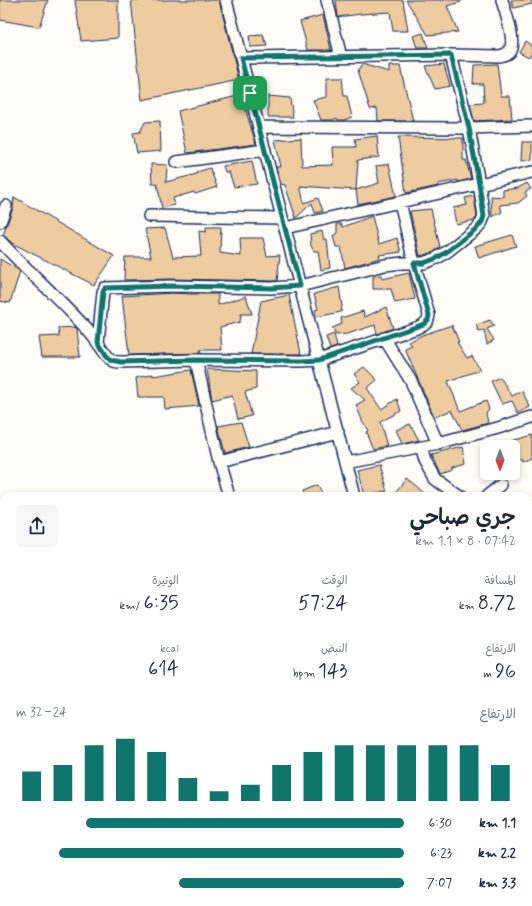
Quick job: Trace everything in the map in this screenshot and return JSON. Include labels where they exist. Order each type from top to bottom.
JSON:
[{"type":"street","points":[[226,0],[353,492]]},
{"type":"street","points":[[326,0],[341,57]]},
{"type":"street","points":[[241,58],[505,55],[510,51],[512,44],[502,0]]},
{"type":"street","points":[[98,342],[103,292],[105,288],[171,286],[271,288],[300,286],[385,265],[424,263],[437,258],[448,251],[477,228],[482,222],[484,216],[469,128],[451,55]]},
{"type":"street","points":[[259,127],[469,128],[532,126]]},
{"type":"street","points":[[176,162],[265,150]]},
{"type":"street","points":[[149,216],[284,223],[400,202],[532,172]]},
{"type":"street","points":[[0,241],[48,291],[74,314],[111,360],[121,362],[196,360],[319,360],[417,328],[428,320],[429,315],[414,263],[400,202]]},
{"type":"street","points":[[0,222],[6,206]]},
{"type":"street","points":[[384,338],[411,381],[438,444]]},
{"type":"street","points":[[196,360],[228,492]]},
{"type":"street","points":[[345,462],[438,444],[532,417]]},
{"type":"street","points":[[220,462],[338,432]]},
{"type":"street","points":[[421,447],[425,461],[435,479],[453,492]]},
{"type":"street","points":[[492,492],[501,485]]},
{"type":"building","points":[[0,0],[48,0],[39,27],[0,20]]},
{"type":"building","points":[[75,0],[118,0],[118,38],[81,41]]},
{"type":"building","points":[[131,0],[219,0],[239,80],[142,100]]},
{"type":"building","points":[[336,0],[403,0],[408,31],[393,31],[390,12],[338,17]]},
{"type":"building","points":[[406,0],[461,0],[461,2],[447,6],[458,32],[428,35]]},
{"type":"building","points":[[511,0],[532,0],[532,4],[513,8]]},
{"type":"building","points":[[323,15],[331,50],[308,50],[300,21]]},
{"type":"building","points":[[423,33],[428,48],[417,48],[413,36]]},
{"type":"building","points":[[263,35],[267,46],[250,47],[249,36]]},
{"type":"building","points":[[525,41],[532,46],[532,52],[529,57],[519,52]]},
{"type":"building","points":[[362,64],[389,72],[389,66],[400,66],[413,121],[378,121],[377,108],[370,109],[358,70]]},
{"type":"building","points":[[444,64],[450,86],[435,89],[425,66]]},
{"type":"building","points":[[497,64],[501,96],[510,96],[512,119],[474,121],[470,104],[484,102],[483,84],[473,84],[474,65]]},
{"type":"building","points":[[327,78],[342,78],[344,96],[347,96],[352,117],[344,120],[338,120],[337,118],[333,120],[321,120],[313,100],[327,97]]},
{"type":"building","points":[[241,95],[256,144],[187,153],[178,111]]},
{"type":"building","points":[[268,96],[290,98],[293,117],[268,117]]},
{"type":"building","points":[[160,121],[161,151],[137,153],[133,133],[140,132],[145,122]]},
{"type":"building","points":[[377,136],[379,157],[358,160],[356,190],[300,186],[304,203],[318,198],[323,211],[315,213],[312,203],[296,218],[285,185],[281,184],[276,167],[281,167],[275,140],[301,138],[302,166],[333,165],[332,147],[356,147],[355,139]]},
{"type":"building","points":[[398,137],[463,138],[463,160],[466,160],[471,179],[438,184],[438,186],[406,193]]},
{"type":"building","points":[[522,142],[532,142],[532,160],[521,161]]},
{"type":"building","points":[[252,161],[257,184],[234,187],[229,172],[225,172],[223,166]]},
{"type":"building","points":[[151,164],[167,165],[166,182],[197,174],[197,172],[210,168],[217,187],[195,194],[194,192],[173,198],[175,205],[162,208],[157,184],[152,184]]},
{"type":"building","points":[[389,164],[396,196],[358,204],[356,190],[379,183],[376,166]]},
{"type":"building","points":[[527,183],[531,189],[525,192],[527,196],[518,203],[500,205],[502,212],[492,217],[491,196],[503,197],[503,190],[518,188]]},
{"type":"building","points":[[474,196],[477,216],[476,219],[456,224],[453,208],[467,205],[465,198]]},
{"type":"building","points":[[14,197],[114,256],[94,285],[12,243],[3,235],[13,208]]},
{"type":"building","points":[[431,209],[440,247],[434,252],[420,256],[410,211]]},
{"type":"building","points":[[372,216],[379,244],[397,238],[401,252],[379,255],[380,258],[345,268],[341,247],[336,247],[333,236],[337,233],[337,224],[342,224],[343,227]]},
{"type":"building","points":[[206,227],[221,227],[220,253],[241,256],[240,238],[263,238],[267,256],[280,255],[277,281],[171,279],[124,280],[125,257],[151,257],[145,229],[165,228],[173,257],[201,256],[199,231],[206,232]]},
{"type":"building","points":[[322,231],[324,240],[327,239],[330,268],[321,270],[318,251],[314,251],[311,246],[310,234]]},
{"type":"building","points":[[512,235],[516,246],[479,258],[475,246]]},
{"type":"building","points":[[0,259],[20,271],[10,303],[0,301]]},
{"type":"building","points":[[409,273],[415,299],[395,303],[391,289],[373,289],[373,276],[382,275],[382,279]]},
{"type":"building","points":[[339,287],[342,306],[341,312],[316,317],[315,310],[318,309],[314,294]]},
{"type":"building","points":[[173,293],[218,294],[218,305],[246,296],[252,314],[241,314],[240,322],[220,327],[222,350],[200,350],[201,353],[129,355],[122,296]]},
{"type":"building","points":[[289,295],[301,354],[251,354],[261,301]]},
{"type":"building","points":[[386,307],[393,328],[377,334],[375,325],[347,334],[336,335],[332,328],[342,324],[341,318],[363,311],[365,317]]},
{"type":"building","points":[[490,320],[494,326],[487,329],[494,340],[487,344],[484,330],[479,332],[476,325]]},
{"type":"building","points":[[452,325],[459,342],[457,342],[467,358],[472,356],[480,370],[448,381],[460,411],[486,401],[489,409],[486,413],[488,423],[462,430],[452,410],[435,417],[405,349],[412,346],[409,342],[422,335]]},
{"type":"building","points":[[75,327],[77,329],[80,357],[42,357],[39,337],[59,336],[58,328]]},
{"type":"building","points":[[334,334],[337,347],[330,349],[326,337]]},
{"type":"building","points":[[364,367],[377,380],[367,388],[381,409],[397,399],[401,411],[380,422],[387,446],[373,449],[366,432],[368,431],[356,405],[365,400],[351,388],[360,382],[354,374]]},
{"type":"building","points":[[207,369],[256,371],[256,389],[245,392],[252,416],[238,419],[232,395],[212,400]]},
{"type":"building","points":[[191,370],[199,406],[165,409],[164,397],[138,397],[136,378],[153,374],[153,376]]},
{"type":"building","points":[[500,377],[512,396],[522,391],[530,407],[518,413],[512,401],[502,404],[491,381]]},
{"type":"building","points":[[241,422],[249,447],[225,453],[218,426]]},
{"type":"building","points":[[410,424],[419,440],[402,444],[396,430]]},
{"type":"building","points":[[532,435],[532,458],[523,462],[522,459],[520,460],[520,440],[514,440]]},
{"type":"building","points":[[463,447],[466,464],[452,468],[452,470],[440,474],[431,455]]},
{"type":"building","points":[[379,465],[387,491],[363,492],[357,470]]},
{"type":"building","points":[[407,479],[423,492],[396,492]]},
{"type":"building","points":[[317,485],[320,492],[302,492]]},
{"type":"route","points":[[451,55],[469,128],[484,216],[482,222],[477,228],[437,258],[424,263],[414,263],[429,315],[428,320],[417,328],[319,360],[196,360],[121,362],[111,360],[98,342],[103,292],[105,288],[171,286],[271,288],[300,286],[250,93],[241,58],[451,55]]}]
